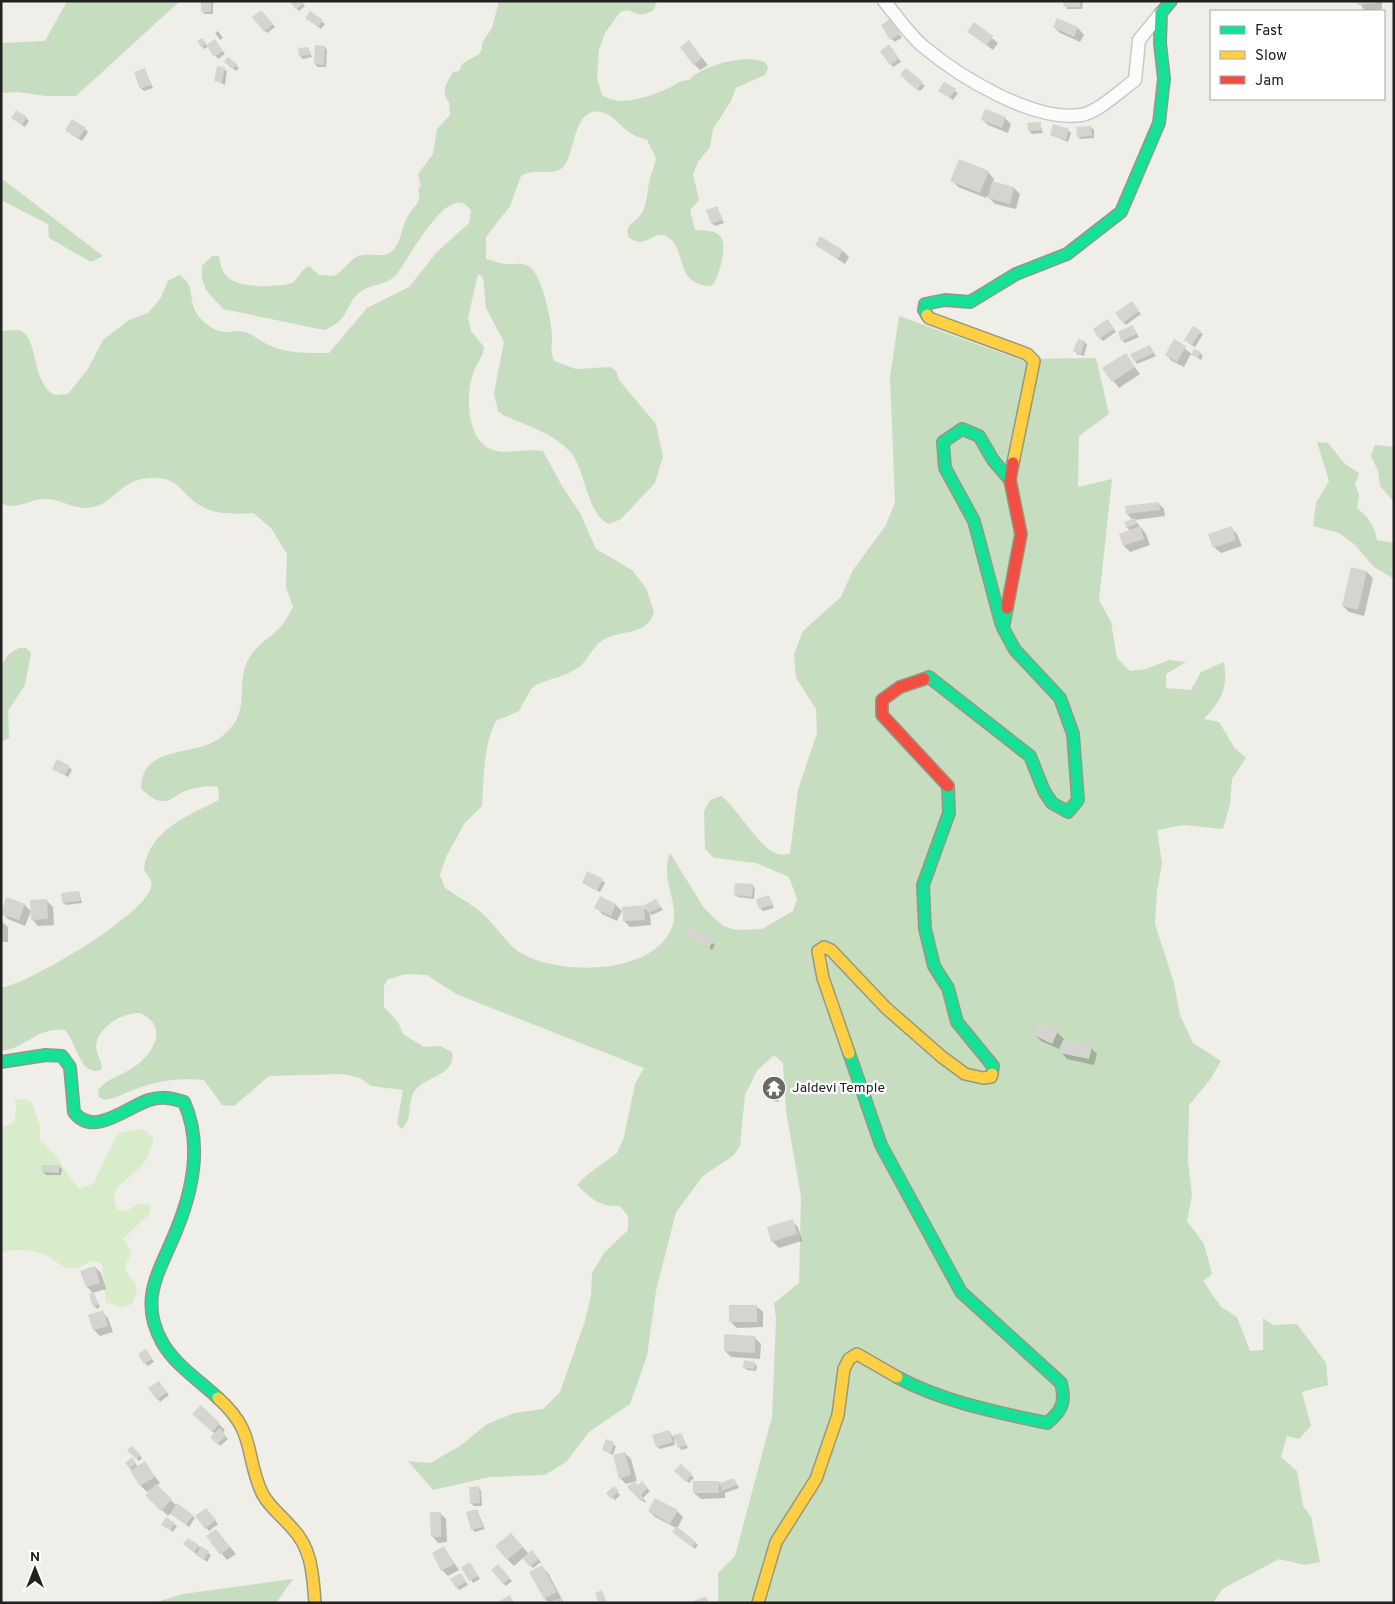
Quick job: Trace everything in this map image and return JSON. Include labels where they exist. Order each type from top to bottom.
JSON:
[{"type":"street","points":[[884,1],[922,46],[968,80],[1038,112],[1082,115],[1102,105],[1135,80],[1139,40],[1171,1]]},
{"type":"street","points":[[1003,628],[1021,534],[1010,480],[1034,361],[1027,354],[929,318],[924,310],[925,304],[945,300],[970,302],[1016,274],[1067,254],[1121,212],[1159,123],[1164,78],[1160,43],[1161,13]]},
{"type":"street","points":[[758,1603],[776,1542],[816,1479],[838,1415],[844,1369],[849,1359],[857,1354],[873,1361],[911,1384],[985,1410],[1047,1423],[1060,1412],[1066,1400],[1062,1383],[961,1292],[920,1220],[881,1145],[823,978],[818,951],[824,947],[831,950],[886,1008],[965,1074],[982,1078],[991,1077],[993,1066],[957,1022],[948,988],[934,966],[925,929],[923,885],[949,813],[948,784],[882,715],[882,700],[900,687],[929,677],[1030,756],[1044,792],[1052,803],[1068,812],[1078,800],[1073,734],[1060,698],[1015,650],[1003,628],[974,521],[945,468],[943,442],[962,429],[979,436],[993,460],[1010,480]]},
{"type":"street","points":[[1,1062],[52,1054],[63,1056],[69,1062],[72,1074],[73,1110],[78,1118],[84,1121],[97,1122],[112,1118],[157,1098],[170,1098],[184,1102],[190,1111],[194,1122],[196,1140],[192,1172],[171,1243],[153,1282],[150,1296],[153,1321],[162,1344],[187,1370],[230,1409],[242,1425],[267,1500],[301,1539],[310,1566],[315,1603]]},
{"type":"green space","points":[[67,1],[180,1],[76,96],[46,96],[17,92],[1,93],[1,43],[45,41]]},
{"type":"green space","points":[[499,1],[657,1],[654,10],[645,14],[627,10],[620,12],[605,33],[599,50],[597,78],[602,95],[610,99],[627,101],[645,97],[689,80],[704,70],[726,62],[748,59],[758,60],[766,63],[768,69],[765,75],[736,88],[731,101],[713,129],[710,147],[698,162],[693,174],[699,200],[690,210],[695,230],[716,233],[720,236],[723,245],[720,267],[712,286],[700,284],[686,274],[678,251],[669,238],[658,235],[640,242],[629,238],[629,227],[644,209],[656,158],[647,140],[626,130],[605,113],[594,112],[586,115],[580,122],[567,161],[558,171],[531,172],[521,176],[510,206],[486,237],[486,259],[505,264],[528,266],[538,277],[550,319],[554,361],[576,369],[610,367],[616,371],[619,380],[656,424],[663,456],[655,483],[621,519],[609,524],[602,519],[591,503],[572,454],[549,435],[498,411],[494,393],[504,342],[486,308],[483,277],[478,274],[468,318],[471,331],[484,347],[474,371],[469,391],[470,415],[477,437],[484,445],[493,450],[505,452],[543,451],[562,486],[580,513],[596,549],[632,570],[646,588],[654,612],[645,626],[614,635],[599,643],[582,664],[574,670],[536,685],[531,689],[519,711],[496,721],[486,751],[482,806],[464,824],[446,857],[440,875],[445,888],[481,912],[519,952],[535,960],[579,968],[603,967],[625,963],[646,955],[662,943],[672,927],[674,919],[667,872],[670,853],[704,908],[723,926],[736,930],[762,929],[793,911],[797,899],[789,877],[756,863],[714,858],[705,849],[704,811],[710,800],[721,796],[771,851],[778,854],[790,854],[798,790],[817,733],[816,709],[796,678],[794,654],[803,631],[841,597],[853,570],[886,525],[895,502],[890,377],[899,316],[1018,359],[1096,358],[1109,414],[1079,436],[1078,487],[1112,479],[1099,600],[1111,622],[1117,658],[1130,671],[1146,669],[1169,660],[1186,662],[1166,674],[1166,688],[1191,690],[1201,672],[1224,662],[1225,679],[1222,693],[1204,719],[1219,722],[1234,747],[1246,758],[1232,779],[1230,804],[1223,829],[1184,825],[1157,830],[1162,864],[1157,891],[1155,924],[1174,983],[1180,1015],[1193,1043],[1221,1061],[1210,1080],[1189,1105],[1188,1161],[1192,1195],[1187,1221],[1204,1244],[1212,1274],[1203,1281],[1221,1307],[1237,1317],[1250,1351],[1263,1350],[1263,1318],[1273,1325],[1297,1324],[1326,1363],[1328,1385],[1302,1392],[1311,1426],[1299,1439],[1287,1436],[1281,1457],[1297,1471],[1303,1506],[1311,1517],[1320,1562],[1305,1565],[1279,1559],[1222,1589],[1213,1603],[718,1603],[718,1573],[735,1556],[772,1417],[776,1319],[774,1303],[799,1283],[801,1197],[786,1111],[783,1063],[774,1055],[757,1071],[745,1095],[740,1146],[734,1155],[703,1176],[676,1212],[656,1291],[647,1356],[630,1404],[589,1432],[566,1462],[545,1475],[490,1477],[433,1490],[408,1461],[430,1463],[460,1446],[487,1424],[514,1413],[543,1409],[560,1392],[585,1321],[591,1295],[592,1273],[604,1253],[628,1230],[628,1216],[620,1206],[607,1205],[596,1201],[577,1185],[587,1175],[617,1153],[624,1137],[635,1084],[644,1068],[456,994],[427,975],[405,974],[387,980],[384,986],[384,1007],[398,1022],[403,1034],[424,1047],[440,1046],[452,1052],[452,1059],[447,1069],[415,1090],[410,1102],[408,1120],[401,1129],[397,1123],[403,1090],[371,1086],[360,1078],[343,1074],[269,1076],[234,1106],[222,1105],[204,1080],[196,1079],[180,1079],[156,1083],[104,1100],[99,1097],[98,1090],[109,1080],[131,1069],[146,1057],[155,1041],[155,1026],[140,1013],[133,1013],[119,1018],[101,1033],[96,1046],[102,1069],[95,1071],[89,1069],[84,1064],[65,1030],[46,1032],[18,1046],[1,1051],[1,988],[36,974],[60,961],[109,930],[129,914],[144,899],[151,887],[151,880],[144,870],[147,856],[153,844],[171,826],[219,800],[218,787],[209,786],[180,793],[167,801],[158,800],[141,789],[143,775],[150,765],[159,758],[209,744],[220,738],[230,729],[240,710],[242,682],[250,656],[254,650],[279,629],[293,607],[286,587],[287,554],[271,528],[253,513],[226,513],[207,509],[194,501],[174,483],[167,480],[149,478],[139,480],[131,483],[107,501],[88,508],[76,507],[49,499],[13,506],[1,503],[1,331],[19,330],[27,336],[31,343],[38,372],[47,389],[55,395],[68,394],[88,369],[103,340],[129,320],[148,313],[160,299],[168,281],[179,275],[188,283],[198,316],[213,328],[222,332],[245,332],[266,344],[283,350],[329,353],[367,308],[409,287],[437,252],[469,223],[471,211],[462,203],[452,204],[429,226],[395,276],[360,292],[351,302],[343,317],[324,330],[223,309],[206,290],[202,279],[202,266],[212,256],[219,256],[223,270],[230,279],[247,285],[277,286],[293,283],[304,269],[309,266],[319,275],[334,276],[358,256],[388,254],[393,251],[405,221],[417,204],[419,197],[418,189],[421,186],[418,174],[433,154],[437,129],[450,115],[449,102],[445,95],[447,84],[453,72],[459,71],[462,64],[479,54],[482,49],[482,43],[492,28]]},
{"type":"green space","points":[[1,178],[103,256],[91,262],[49,238],[48,224],[1,200]]},
{"type":"green space","points":[[1317,442],[1328,443],[1345,464],[1359,473],[1355,485],[1359,495],[1357,508],[1375,530],[1377,540],[1394,543],[1394,579],[1374,567],[1354,544],[1339,533],[1313,526],[1316,503],[1329,481]]},
{"type":"green space","points":[[1375,445],[1394,447],[1394,502],[1380,486],[1378,471],[1371,456]]},
{"type":"green space","points":[[19,648],[26,648],[31,653],[25,685],[8,711],[9,738],[1,742],[1,665],[9,654]]},
{"type":"green space","points":[[24,1099],[32,1103],[40,1126],[40,1140],[56,1157],[79,1189],[93,1184],[118,1133],[143,1129],[154,1138],[143,1163],[120,1184],[114,1195],[117,1209],[126,1211],[139,1204],[151,1205],[150,1213],[123,1239],[132,1252],[124,1268],[136,1285],[135,1298],[132,1304],[122,1308],[106,1302],[102,1264],[93,1261],[70,1268],[36,1252],[13,1250],[1,1252],[1,1125],[7,1126],[14,1122],[15,1100]]},
{"type":"green space","points":[[293,1579],[276,1603],[154,1603],[183,1594]]},
{"type":"building","points":[[201,1],[211,1],[211,12],[201,12]]},
{"type":"building","points":[[289,1],[302,1],[304,3],[296,9]]},
{"type":"building","points":[[1064,1],[1080,1],[1080,7],[1063,7]]},
{"type":"building","points":[[1357,1],[1376,1],[1377,3],[1357,5]]},
{"type":"building","points":[[261,10],[273,24],[264,32],[252,17]]},
{"type":"building","points":[[310,11],[323,20],[318,27],[305,18]]},
{"type":"building","points":[[1057,18],[1078,27],[1074,37],[1053,27]]},
{"type":"building","points":[[890,19],[900,34],[890,40],[881,25]]},
{"type":"building","points":[[974,22],[993,36],[987,45],[967,32]]},
{"type":"building","points":[[202,38],[206,44],[201,47],[197,41]]},
{"type":"building","points":[[215,39],[223,51],[214,57],[206,45]]},
{"type":"building","points":[[689,40],[702,58],[693,65],[680,47]]},
{"type":"building","points":[[889,44],[899,59],[890,65],[880,51]]},
{"type":"building","points":[[315,45],[325,46],[324,65],[314,64]]},
{"type":"building","points":[[308,47],[310,55],[299,56],[298,48]]},
{"type":"building","points":[[228,57],[237,64],[233,69],[224,62]]},
{"type":"building","points":[[217,66],[225,67],[222,83],[214,81]]},
{"type":"building","points":[[145,68],[151,85],[140,89],[134,72]]},
{"type":"building","points":[[906,68],[923,82],[917,90],[900,75]]},
{"type":"building","points":[[944,82],[956,89],[950,98],[938,91]]},
{"type":"building","points":[[985,109],[1006,117],[1002,128],[981,120]]},
{"type":"building","points":[[16,110],[27,117],[22,125],[11,118]]},
{"type":"building","points":[[72,119],[86,128],[78,139],[65,130]]},
{"type":"building","points":[[1041,122],[1041,130],[1028,131],[1027,123]]},
{"type":"building","points":[[1053,124],[1069,129],[1066,140],[1050,135]]},
{"type":"building","points":[[1091,126],[1092,136],[1077,137],[1076,127]]},
{"type":"building","points":[[959,159],[989,171],[980,193],[950,181]]},
{"type":"building","points":[[992,181],[1014,187],[1010,204],[988,198]]},
{"type":"building","points":[[717,206],[722,220],[711,224],[706,210]]},
{"type":"building","points":[[820,236],[843,250],[838,259],[815,245]]},
{"type":"building","points":[[1132,301],[1139,311],[1123,323],[1115,313]]},
{"type":"building","points":[[1108,319],[1114,329],[1099,339],[1093,329]]},
{"type":"building","points":[[1133,325],[1137,334],[1121,341],[1118,332]]},
{"type":"building","points":[[1193,326],[1201,331],[1192,345],[1184,340]]},
{"type":"building","points":[[1078,339],[1085,341],[1081,354],[1073,351]]},
{"type":"building","points":[[1174,339],[1186,346],[1177,362],[1165,355]]},
{"type":"building","points":[[1150,345],[1154,353],[1134,362],[1130,354]]},
{"type":"building","points":[[1194,349],[1201,352],[1198,358],[1191,355]]},
{"type":"building","points":[[1126,353],[1135,367],[1112,382],[1102,368]]},
{"type":"building","points":[[1159,502],[1160,510],[1126,514],[1125,506]]},
{"type":"building","points":[[1135,518],[1137,524],[1126,528],[1124,522]]},
{"type":"building","points":[[1140,526],[1144,539],[1123,546],[1119,534]]},
{"type":"building","points":[[1232,526],[1236,540],[1213,548],[1208,534]]},
{"type":"building","points":[[1351,567],[1367,571],[1358,610],[1342,606]]},
{"type":"building","points":[[57,759],[70,766],[65,775],[52,769]]},
{"type":"building","points":[[587,871],[603,879],[597,891],[582,883]]},
{"type":"building","points":[[735,883],[753,884],[752,897],[734,895]]},
{"type":"building","points":[[79,891],[80,901],[62,903],[61,893]]},
{"type":"building","points":[[769,895],[772,905],[759,909],[756,899]]},
{"type":"building","points":[[600,896],[616,904],[611,916],[594,908]]},
{"type":"building","points":[[6,897],[25,904],[19,920],[1,914]]},
{"type":"building","points":[[47,899],[48,919],[31,920],[30,900]]},
{"type":"building","points":[[656,899],[661,907],[649,913],[644,905]]},
{"type":"building","points":[[644,905],[645,920],[623,921],[622,907]]},
{"type":"building","points":[[692,927],[713,941],[709,948],[687,934]]},
{"type":"building","points":[[1039,1023],[1058,1031],[1052,1044],[1034,1035]]},
{"type":"building","points":[[1063,1040],[1092,1046],[1089,1059],[1060,1053]]},
{"type":"building","name":"Jaldevi Temple","points":[[770,1084],[779,1086],[778,1092],[769,1091]]},
{"type":"building","points":[[42,1165],[59,1165],[59,1173],[42,1172]]},
{"type":"building","points":[[793,1219],[797,1234],[771,1242],[767,1227]]},
{"type":"building","points":[[95,1266],[100,1283],[86,1287],[80,1271]]},
{"type":"building","points":[[94,1292],[98,1305],[93,1307],[89,1294]]},
{"type":"building","points":[[729,1305],[757,1305],[757,1322],[729,1322]]},
{"type":"building","points":[[103,1310],[108,1326],[93,1330],[88,1315]]},
{"type":"building","points":[[724,1334],[755,1336],[755,1353],[724,1351]]},
{"type":"building","points":[[146,1349],[152,1359],[144,1364],[138,1354]]},
{"type":"building","points":[[744,1360],[755,1362],[754,1369],[743,1368]]},
{"type":"building","points":[[159,1381],[167,1392],[157,1400],[148,1388]]},
{"type":"building","points":[[201,1405],[220,1423],[212,1432],[192,1414]]},
{"type":"building","points":[[220,1428],[226,1436],[217,1444],[210,1437]]},
{"type":"building","points":[[669,1430],[673,1442],[656,1447],[652,1435]]},
{"type":"building","points":[[682,1433],[686,1445],[678,1448],[673,1435]]},
{"type":"building","points":[[606,1439],[614,1442],[611,1453],[602,1450]]},
{"type":"building","points":[[132,1446],[141,1455],[136,1459],[127,1450]]},
{"type":"building","points":[[625,1452],[631,1475],[619,1479],[613,1455]]},
{"type":"building","points":[[132,1457],[136,1463],[130,1469],[125,1463]]},
{"type":"building","points":[[145,1461],[155,1477],[140,1486],[130,1471]]},
{"type":"building","points":[[681,1464],[692,1474],[686,1482],[674,1471]]},
{"type":"building","points":[[734,1478],[737,1485],[722,1491],[720,1483]]},
{"type":"building","points":[[634,1481],[638,1485],[642,1481],[648,1488],[641,1495],[644,1498],[641,1501],[627,1487]]},
{"type":"building","points":[[693,1481],[719,1481],[719,1493],[693,1493]]},
{"type":"building","points":[[156,1484],[172,1499],[161,1511],[145,1495]]},
{"type":"building","points":[[479,1486],[480,1503],[470,1504],[469,1487]]},
{"type":"building","points":[[614,1486],[619,1491],[611,1499],[606,1493]]},
{"type":"building","points":[[655,1498],[678,1510],[670,1524],[648,1511]]},
{"type":"building","points":[[177,1503],[193,1515],[186,1525],[170,1514]]},
{"type":"building","points":[[206,1508],[216,1520],[205,1529],[195,1516]]},
{"type":"building","points":[[477,1509],[483,1527],[471,1530],[466,1512]]},
{"type":"building","points":[[430,1512],[441,1512],[441,1537],[431,1537]]},
{"type":"building","points":[[166,1517],[175,1523],[170,1530],[161,1525]]},
{"type":"building","points":[[676,1526],[696,1542],[692,1547],[672,1532]]},
{"type":"building","points":[[216,1529],[230,1547],[220,1555],[206,1536]]},
{"type":"building","points":[[511,1533],[523,1547],[507,1560],[495,1546]]},
{"type":"building","points":[[188,1538],[199,1545],[194,1552],[183,1544]]},
{"type":"building","points":[[201,1546],[209,1551],[204,1560],[196,1555]]},
{"type":"building","points":[[444,1546],[454,1564],[441,1571],[432,1553]]},
{"type":"building","points":[[532,1550],[539,1559],[530,1567],[522,1558]]},
{"type":"building","points":[[470,1562],[478,1576],[469,1581],[461,1567]]},
{"type":"building","points":[[498,1564],[510,1578],[503,1584],[491,1570]]},
{"type":"building","points":[[542,1565],[557,1592],[544,1599],[529,1572]]},
{"type":"building","points":[[461,1573],[466,1582],[456,1588],[450,1579]]},
{"type":"building","points":[[602,1590],[607,1603],[599,1603],[595,1593]]},
{"type":"building","points":[[510,1595],[514,1603],[496,1603]]},
{"type":"building","points":[[706,1596],[709,1603],[689,1603]]},
{"type":"building","points":[[562,1598],[563,1603],[548,1603],[548,1602]]},
{"type":"traffic: fast","points":[[927,315],[924,310],[925,304],[945,300],[970,302],[1016,274],[1067,254],[1121,212],[1159,123],[1164,79],[1160,43],[1161,13],[1171,1]]},
{"type":"traffic: fast","points":[[1001,623],[974,521],[945,468],[943,442],[962,429],[979,436],[993,460],[1010,480]]},
{"type":"traffic: fast","points":[[924,679],[929,677],[1030,756],[1044,791],[1052,803],[1068,812],[1078,800],[1073,734],[1060,698],[1015,650],[1003,628],[1007,608]]},
{"type":"traffic: fast","points":[[948,786],[949,813],[923,885],[925,929],[934,966],[948,988],[957,1022],[993,1066],[992,1074]]},
{"type":"traffic: fast","points":[[849,1053],[881,1145],[961,1292],[1061,1383],[1063,1401],[1062,1406],[1047,1423],[951,1400],[897,1377]]},
{"type":"traffic: fast","points":[[1,1062],[46,1055],[62,1056],[70,1067],[74,1112],[82,1119],[91,1122],[110,1118],[149,1100],[158,1098],[175,1099],[184,1102],[193,1134],[194,1167],[182,1215],[154,1285],[152,1312],[155,1327],[167,1350],[180,1365],[218,1398]]},
{"type":"traffic: slow","points":[[927,315],[929,318],[1027,354],[1034,361],[1013,463]]},
{"type":"traffic: slow","points":[[849,1053],[823,978],[818,951],[824,947],[831,950],[886,1008],[942,1057],[965,1074],[983,1078],[991,1077],[992,1074]]},
{"type":"traffic: slow","points":[[758,1603],[776,1542],[816,1479],[838,1415],[844,1369],[849,1359],[857,1354],[897,1377]]},
{"type":"traffic: slow","points":[[218,1398],[239,1422],[248,1444],[253,1467],[262,1493],[304,1544],[310,1563],[315,1603]]},
{"type":"traffic: jam","points":[[1007,608],[1021,534],[1010,480],[1013,463]]},
{"type":"traffic: jam","points":[[924,679],[900,687],[882,700],[882,715],[948,786]]},
{"type":"place","name":"Jaldevi Temple","points":[[774,1088]]}]
